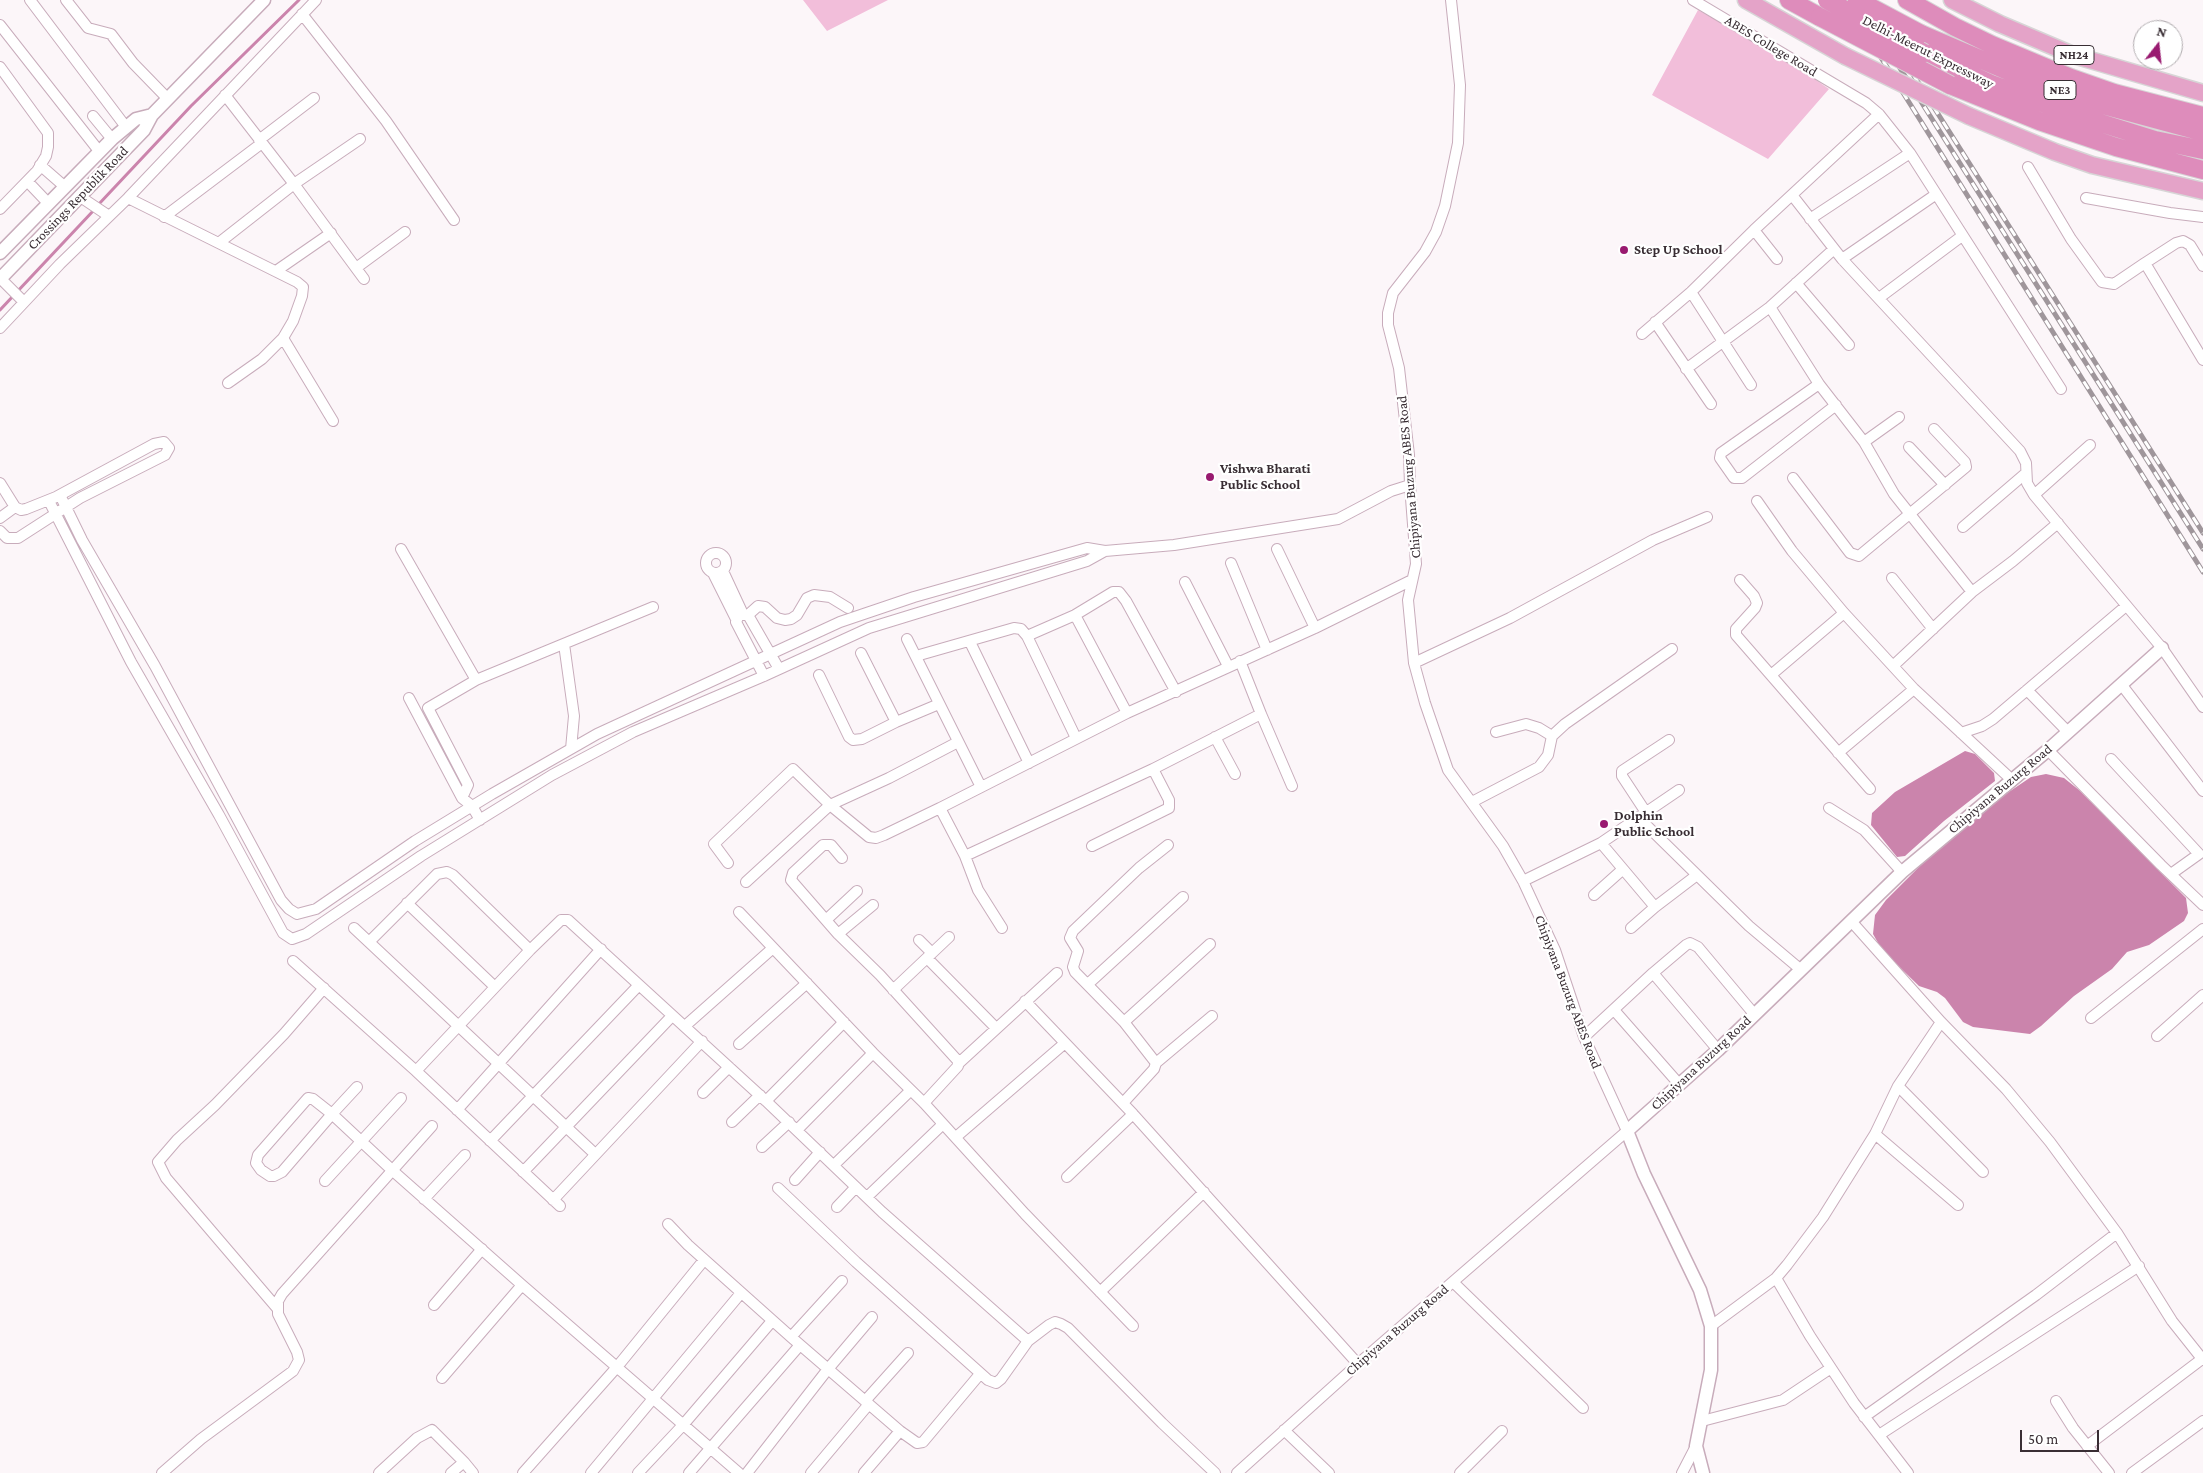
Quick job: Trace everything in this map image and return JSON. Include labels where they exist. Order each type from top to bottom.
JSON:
[{"type":"highway","points":[[1746,0],[1845,56],[1969,116],[2055,152],[2092,165],[2203,191]]},
{"type":"highway","points":[[1789,0],[1950,85],[2039,121],[2116,147],[2203,170]]},
{"type":"highway","name":"Delhi-Meerut Expressway","points":[[1827,0],[1924,53],[1991,84],[2155,140],[2203,150]]},
{"type":"highway","name":"Delhi-Meerut Expressway","points":[[1857,0],[1921,34],[2008,71],[2092,102],[2203,132]]},
{"type":"highway","points":[[1907,0],[1955,27],[2054,71],[2114,93],[2203,116]]},
{"type":"highway","name":"NH24","points":[[1952,0],[2000,24],[2072,55],[2163,83],[2203,93]]},
{"type":"street","points":[[30,0],[126,127]]},
{"type":"street","points":[[66,0],[88,28],[111,34],[133,63],[168,99]]},
{"type":"street","name":"Crossings Republik Road","points":[[2,281],[79,196],[144,130],[152,115],[264,0]]},
{"type":"street","points":[[0,328],[23,300],[105,214],[128,198],[316,0]]},
{"type":"street","name":"Chipiyana Buzurg ABES Road","points":[[1451,0],[1460,85],[1458,143],[1445,206],[1436,232],[1425,252],[1393,294],[1388,312],[1388,325],[1399,368],[1407,429],[1416,564],[1408,600],[1414,663],[1425,703],[1448,770],[1504,846],[1523,881],[1555,950],[1584,1037],[1627,1131]]},
{"type":"street","name":"ABES College Road","points":[[1693,0],[1849,93],[1879,114],[1910,153],[1935,195],[2061,389]]},
{"type":"street","points":[[302,14],[386,120],[454,220]]},
{"type":"street","points":[[0,24],[99,151]]},
{"type":"street","points":[[0,67],[48,133],[48,147],[40,165],[28,182],[0,208]]},
{"type":"street","points":[[225,95],[364,279]]},
{"type":"street","points":[[164,217],[314,98]]},
{"type":"street","points":[[1642,334],[1691,292],[1754,230],[1879,114]]},
{"type":"street","name":"Crossings Republik Road","points":[[0,252],[112,139],[141,117],[152,115]]},
{"type":"street","points":[[93,116],[112,139]]},
{"type":"street","points":[[220,242],[294,184],[360,138]]},
{"type":"street","points":[[1810,219],[1910,153]]},
{"type":"street","points":[[40,165],[64,186]]},
{"type":"street","points":[[2028,167],[2071,239],[2102,282],[2114,284],[2176,242],[2183,241],[2190,245],[2203,266]]},
{"type":"street","points":[[28,182],[48,203]]},
{"type":"street","points":[[1792,195],[1842,259],[2020,451],[2026,463],[2028,483],[2034,495],[2162,648],[2203,707]]},
{"type":"street","points":[[1842,259],[1935,195]]},
{"type":"street","points":[[79,196],[105,214]]},
{"type":"street","points":[[128,198],[164,217],[220,242],[298,282],[303,287],[296,313],[284,338],[262,359],[228,383]]},
{"type":"street","points":[[2086,198],[2170,213],[2203,216]]},
{"type":"street","points":[[1754,230],[1777,259]]},
{"type":"street","points":[[356,268],[404,232]]},
{"type":"street","points":[[276,271],[331,233]]},
{"type":"street","points":[[1879,298],[1962,236]]},
{"type":"street","points":[[1686,369],[1770,307],[1834,249]]},
{"type":"street","points":[[2145,263],[2203,360]]},
{"type":"street","points":[[2,281],[23,300]]},
{"type":"street","points":[[1796,284],[1848,345]]},
{"type":"street","points":[[1691,292],[1751,385]]},
{"type":"street","points":[[1770,307],[1819,384],[1864,442],[1894,494],[1972,592]]},
{"type":"street","points":[[1655,322],[1711,404]]},
{"type":"street","points":[[284,338],[333,421]]},
{"type":"street","points":[[1819,384],[1721,453],[1720,458],[1734,478],[1742,478],[1836,405]]},
{"type":"street","points":[[1864,442],[1899,417]]},
{"type":"street","points":[[1793,478],[1853,556],[1861,554],[1908,513],[1964,469],[1966,465],[1934,429]]},
{"type":"street","points":[[0,483],[15,507],[20,510],[26,509],[49,501],[143,449],[159,442],[168,444],[168,452],[165,455],[66,507],[18,538],[7,538],[0,530]]},
{"type":"street","points":[[2034,495],[2090,445]]},
{"type":"street","points":[[1909,447],[1945,484]]},
{"type":"street","points":[[1964,527],[2026,473]]},
{"type":"street","points":[[60,495],[82,540],[180,714],[281,900],[288,909],[297,914],[305,913],[326,902],[415,841],[597,734],[757,662],[840,622],[914,597],[1087,548],[1105,551],[1174,545],[1321,523],[1347,515],[1390,491],[1410,486]]},
{"type":"street","points":[[49,501],[131,662],[282,933],[292,939],[300,937],[421,856],[480,820],[604,746],[633,732],[764,676],[869,628],[1088,561],[1105,551]]},
{"type":"street","points":[[1757,501],[1792,551],[1844,614],[1914,689],[2012,780]]},
{"type":"street","points":[[0,518],[15,507]]},
{"type":"street","points":[[1414,663],[1510,618],[1653,540],[1706,517]]},
{"type":"street","points":[[1893,666],[1972,592],[2013,561],[2058,522]]},
{"type":"street","points":[[402,548],[476,680]]},
{"type":"street","points":[[1277,549],[1315,628]]},
{"type":"street","points":[[1232,563],[1267,650]]},
{"type":"street","points":[[718,572],[742,616],[779,669]]},
{"type":"street","points":[[1892,578],[1933,629]]},
{"type":"street","points":[[728,863],[714,844],[793,769],[830,805],[868,837],[876,838],[940,808],[1127,713],[1315,628],[1412,580]]},
{"type":"street","points":[[1740,580],[1754,596],[1757,603],[1755,608],[1736,629],[1735,633],[1870,789]]},
{"type":"street","points":[[1186,582],[1228,666]]},
{"type":"street","points":[[1027,636],[1075,615],[1113,592],[1118,592],[1123,595],[1176,692]]},
{"type":"street","points":[[764,676],[736,622],[742,616],[758,606],[765,607],[777,618],[791,619],[797,614],[807,598],[814,595],[830,597],[848,608]]},
{"type":"street","points":[[1961,733],[1987,724],[2126,606]]},
{"type":"street","points":[[462,798],[468,785],[428,708],[476,680],[653,607]]},
{"type":"street","points":[[1771,675],[1844,614]]},
{"type":"street","points":[[1075,615],[1127,713]]},
{"type":"street","points":[[916,656],[1014,628],[1021,629],[1027,636],[1076,738]]},
{"type":"street","points":[[907,639],[981,787]]},
{"type":"street","points":[[970,642],[1030,763]]},
{"type":"street","points":[[564,644],[574,716],[571,749]]},
{"type":"street","name":"Chipiyana Buzurg Road","points":[[1237,1473],[1358,1364],[1718,1050],[1902,872],[2048,750],[2162,648]]},
{"type":"street","points":[[1472,802],[1538,767],[1548,755],[1552,736],[1565,724],[1672,649]]},
{"type":"street","points":[[861,653],[896,722]]},
{"type":"street","points":[[1240,661],[1292,786]]},
{"type":"street","points":[[819,675],[849,737],[853,740],[862,739],[896,722],[940,704]]},
{"type":"street","points":[[2121,684],[2203,790]]},
{"type":"street","points":[[1838,753],[1914,689]]},
{"type":"street","points":[[2027,690],[2068,732]]},
{"type":"street","points":[[408,698],[462,798],[472,806],[480,820]]},
{"type":"street","points":[[166,722],[180,714]]},
{"type":"street","points":[[965,856],[1153,769],[1261,714]]},
{"type":"street","points":[[1496,732],[1526,724],[1540,728],[1552,736]]},
{"type":"street","points":[[597,734],[604,746]]},
{"type":"street","points":[[1215,737],[1235,774]]},
{"type":"street","points":[[1669,740],[1622,771],[1622,776],[1642,814],[1696,875],[1749,926],[1800,969]]},
{"type":"street","points":[[746,882],[830,805],[889,778],[958,742]]},
{"type":"street","points":[[2048,750],[2203,905]]},
{"type":"street","points":[[2111,759],[2199,854],[2171,874]]},
{"type":"street","points":[[1092,846],[1169,808],[1169,800],[1153,769]]},
{"type":"street","points":[[1523,881],[1601,843],[1679,790]]},
{"type":"street","points":[[940,808],[965,856],[978,890],[1002,928]]},
{"type":"street","points":[[1829,808],[1864,830],[1902,872]]},
{"type":"street","points":[[1601,843],[1655,907]]},
{"type":"street","points":[[842,858],[831,845],[825,844],[793,873],[791,877],[792,884],[893,990],[959,1063]]},
{"type":"street","points":[[1156,1063],[1124,1022],[1074,969],[1078,954],[1070,938],[1071,934],[1139,868],[1168,845]]},
{"type":"street","points":[[1594,895],[1622,870]]},
{"type":"street","points":[[369,942],[437,874],[447,872],[453,875],[530,950]]},
{"type":"street","points":[[1631,928],[1696,875]]},
{"type":"street","points":[[826,920],[858,891]]},
{"type":"street","points":[[1088,984],[1183,897]]},
{"type":"street","points":[[326,902],[337,913]]},
{"type":"street","points":[[407,904],[495,987]]},
{"type":"street","points":[[838,934],[873,905]]},
{"type":"street","points":[[739,912],[873,1053],[944,1124],[1020,1208],[1133,1326]]},
{"type":"street","points":[[416,1071],[530,950],[561,920],[570,921],[798,1130],[856,1187],[1028,1341]]},
{"type":"street","points":[[1851,921],[1941,1022],[2006,1089],[2050,1142],[2117,1232],[2172,1321],[2203,1360],[2087,1446]]},
{"type":"street","points":[[354,928],[595,1154]]},
{"type":"street","points":[[2092,1018],[2203,928]]},
{"type":"street","points":[[893,990],[949,937]]},
{"type":"street","points":[[919,940],[929,956],[996,1028]]},
{"type":"street","points":[[1124,1022],[1210,944]]},
{"type":"street","points":[[1584,1037],[1686,945],[1694,944],[1754,1014]]},
{"type":"street","points":[[685,1026],[773,948]]},
{"type":"street","points":[[457,1110],[601,949]]},
{"type":"street","points":[[293,961],[416,1071],[556,1203],[595,1154],[702,1041]]},
{"type":"street","points":[[924,1103],[959,1063],[1056,973]]},
{"type":"street","points":[[1653,973],[1718,1050]]},
{"type":"street","points":[[739,1044],[807,983]]},
{"type":"street","points":[[490,1141],[639,985]]},
{"type":"street","points":[[277,1308],[166,1178],[158,1162],[177,1140],[284,1034],[324,988]]},
{"type":"street","points":[[2157,1036],[2203,995]]},
{"type":"street","points":[[1026,1001],[1123,1103],[1358,1364]]},
{"type":"street","points":[[1614,1010],[1679,1084]]},
{"type":"street","points":[[523,1172],[672,1016]]},
{"type":"street","points":[[1123,1103],[1154,1069],[1156,1063],[1212,1016]]},
{"type":"street","points":[[732,1122],[763,1098],[844,1022]]},
{"type":"street","points":[[1711,1326],[1776,1278],[1823,1217],[1875,1134],[1898,1086],[1941,1022]]},
{"type":"street","points":[[956,1137],[1066,1043]]},
{"type":"street","points":[[798,1130],[873,1053]]},
{"type":"street","points":[[702,1093],[729,1066]]},
{"type":"street","points":[[1898,1086],[1982,1172]]},
{"type":"street","points":[[358,1087],[332,1114],[278,1174],[270,1176],[258,1166],[258,1155],[308,1098],[313,1099],[332,1114],[361,1140],[424,1199],[739,1473]]},
{"type":"street","points":[[834,1165],[910,1091]]},
{"type":"street","points":[[326,1181],[361,1140],[401,1098]]},
{"type":"street","points":[[1067,1177],[1133,1114]]},
{"type":"street","points":[[762,1147],[789,1122]]},
{"type":"street","points":[[867,1197],[944,1124]]},
{"type":"street","points":[[162,1473],[201,1439],[293,1371],[297,1365],[297,1352],[278,1314],[277,1308],[282,1294],[432,1126]]},
{"type":"street","points":[[1627,1131],[1644,1174],[1700,1290],[1711,1326],[1711,1370],[1702,1421],[1696,1446],[1682,1473]]},
{"type":"street","points":[[1875,1134],[1958,1205]]},
{"type":"street","points":[[795,1180],[820,1152]]},
{"type":"street","points":[[424,1199],[465,1155]]},
{"type":"street","points":[[837,1207],[856,1187]]},
{"type":"street","points":[[778,1188],[862,1268],[992,1383],[996,1383],[1028,1341],[1055,1322],[1068,1328],[1162,1423],[1215,1473]]},
{"type":"street","points":[[1100,1292],[1204,1192]]},
{"type":"street","points":[[668,1224],[704,1260],[795,1341],[900,1431],[917,1443],[921,1443],[980,1374]]},
{"type":"street","points":[[1864,1417],[2036,1295],[2117,1232]]},
{"type":"street","points":[[434,1305],[482,1249]]},
{"type":"street","points":[[523,1473],[617,1368],[704,1260]]},
{"type":"street","points":[[1879,1435],[2139,1266]]},
{"type":"street","points":[[1776,1278],[1830,1368],[1864,1417],[1908,1473]]},
{"type":"street","points":[[689,1473],[711,1448],[842,1280]]},
{"type":"street","points":[[1453,1282],[1583,1408]]},
{"type":"street","points":[[442,1378],[522,1285]]},
{"type":"street","points":[[591,1473],[742,1293]]},
{"type":"street","points":[[747,1473],[828,1369],[872,1317]]},
{"type":"street","points":[[638,1473],[683,1425],[772,1320]]},
{"type":"street","points":[[811,1473],[908,1353]]},
{"type":"street","points":[[1702,1421],[1783,1400],[1830,1368]]},
{"type":"street","points":[[2056,1401],[2087,1446],[2109,1473]]},
{"type":"street","points":[[2132,1473],[2203,1421]]},
{"type":"street","points":[[379,1473],[428,1430],[436,1432],[473,1473]]},
{"type":"street","points":[[1284,1430],[1329,1473]]},
{"type":"street","points":[[1460,1473],[1502,1430]]},
{"type":"street","points":[[864,1473],[900,1431]]},
{"type":"street","points":[[1696,1446],[1703,1473]]},
{"type":"street","points":[[452,1473],[464,1462]]},
{"type":"shaded area","points":[[803,0],[888,0],[827,31]]},
{"type":"shaded area","points":[[1698,10],[1818,76],[1816,80],[1829,89],[1768,159],[1652,95]]},
{"type":"shaded area","points":[[1965,751],[1975,754],[1994,773],[1995,781],[1944,821],[1905,856],[1897,857],[1871,825],[1872,813],[1895,792]]},
{"type":"shaded area","points":[[2046,774],[2064,778],[2079,790],[2186,898],[2188,913],[2184,921],[2149,945],[2127,952],[2112,969],[2074,996],[2030,1034],[1973,1027],[1963,1022],[1945,998],[1937,992],[1919,986],[1882,950],[1873,934],[1875,915],[1886,900],[1922,864],[1994,802],[2031,777]]},
{"type":"waterway","points":[[98,205],[191,106],[299,0]]},
{"type":"waterway","points":[[0,310],[94,210]]},
{"type":"railway","points":[[1845,0],[2203,572]]},
{"type":"railway","points":[[1857,0],[2203,549]]},
{"type":"railway","points":[[1866,0],[2203,533]]},
{"type":"place","name":"Step Up School","points":[[1624,250]]},
{"type":"place","name":"Vishwa Bharati Public School","points":[[1210,477]]},
{"type":"place","name":"Dolphin Public School","points":[[1604,824]]}]
